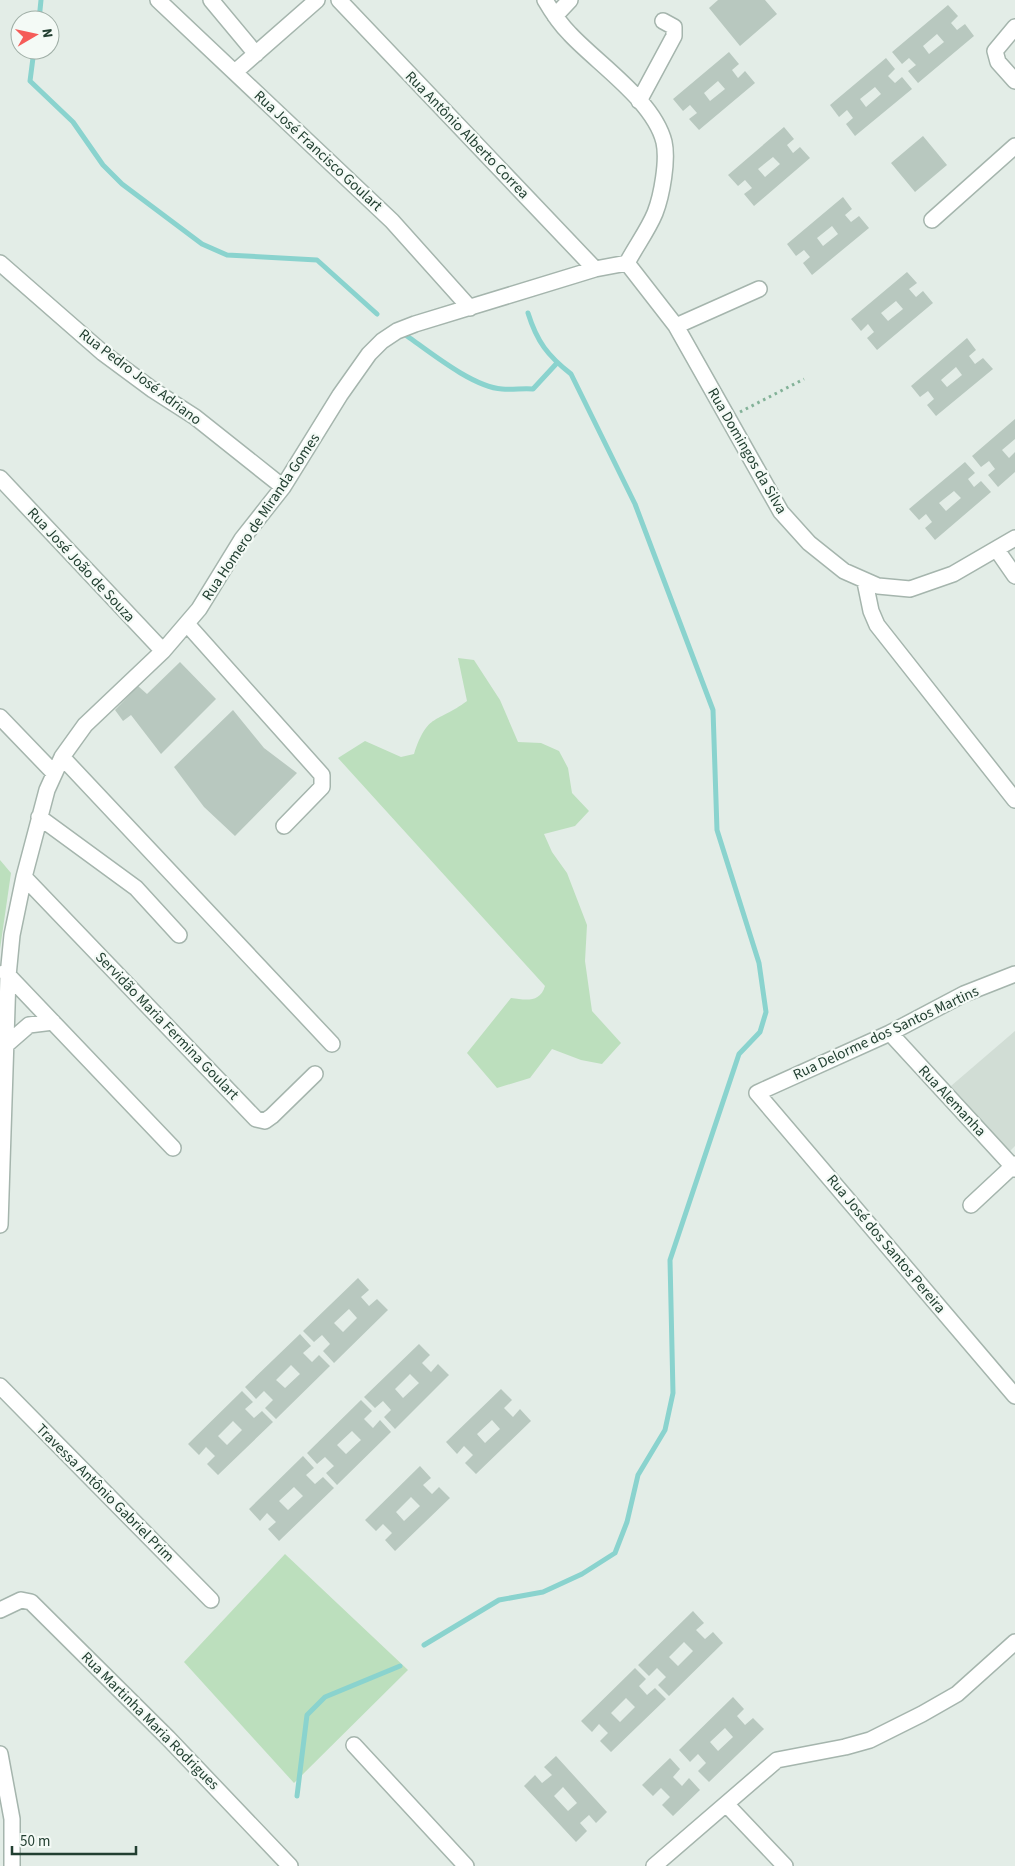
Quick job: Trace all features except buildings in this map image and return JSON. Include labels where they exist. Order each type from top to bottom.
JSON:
[{"type":"street","name":"Rua José Francisco Goulart","points":[[158,0],[392,221],[470,308]]},
{"type":"street","points":[[211,0],[256,54]]},
{"type":"street","points":[[235,72],[317,0]]},
{"type":"street","name":"Rua Antônio Alberto Correa","points":[[339,0],[595,269]]},
{"type":"street","points":[[545,0],[569,33],[639,101],[656,121],[664,142],[664,175],[655,212],[627,263]]},
{"type":"street","points":[[555,16],[570,0]]},
{"type":"street","points":[[639,101],[674,36],[674,27],[663,21]]},
{"type":"street","points":[[1015,26],[995,51],[998,62],[1015,81]]},
{"type":"street","points":[[932,220],[1015,146]]},
{"type":"street","name":"Rua Pedro José Adriano","points":[[0,263],[103,353],[153,390],[195,417],[283,487]]},
{"type":"street","name":"Rua Homero de Miranda Gomes","points":[[0,1225],[6,1045],[4,971],[39,817],[54,773],[72,740],[101,708],[163,651],[187,624],[242,539],[283,487],[356,371],[382,341],[415,324],[595,269],[627,263]]},
{"type":"street","name":"Rua Domingos da Silva","points":[[627,263],[676,326],[760,474],[768,492],[794,529],[825,558],[865,582],[893,589],[910,589],[953,574],[1015,538]]},
{"type":"street","points":[[676,326],[760,290]]},
{"type":"street","name":"Rua José João de Souza","points":[[0,478],[163,651]]},
{"type":"street","points":[[997,550],[1015,576]]},
{"type":"street","points":[[865,582],[871,611],[877,625],[1015,800]]},
{"type":"street","points":[[187,624],[322,774],[322,787],[284,826]]},
{"type":"street","points":[[0,717],[54,773]]},
{"type":"street","points":[[62,757],[332,1044]]},
{"type":"street","points":[[39,817],[136,888],[179,935]]},
{"type":"street","name":"Servidão Maria Fermina Goulart","points":[[24,877],[256,1119],[265,1121],[272,1116],[315,1074]]},
{"type":"street","points":[[4,971],[172,1148]]},
{"type":"street","name":"Rua Delorme dos Santos Martins","points":[[757,1092],[890,1033],[964,994],[1015,974]]},
{"type":"street","points":[[6,1045],[29,1025],[53,1022]]},
{"type":"street","name":"Rua Alemanha","points":[[890,1033],[1014,1166]]},
{"type":"street","name":"Rua José dos Santos Pereira","points":[[757,1092],[1015,1396]]},
{"type":"street","points":[[971,1205],[1014,1166]]},
{"type":"street","name":"Travessa Antônio Gabriel Prim","points":[[0,1386],[211,1600]]},
{"type":"street","name":"Rua Martinha Maria Rodrigues","points":[[0,1610],[21,1600],[32,1602],[174,1745],[290,1866]]},
{"type":"street","points":[[654,1866],[778,1760],[870,1740],[957,1694],[1015,1642]]},
{"type":"street","points":[[354,1745],[466,1866]]},
{"type":"street","points":[[0,1754],[12,1866]]},
{"type":"street","points":[[727,1804],[785,1866]]},
{"type":"path","points":[[728,418],[804,379]]},
{"type":"shaded area","points":[[1015,1031],[1015,1146],[1010,1151],[951,1086]]},
{"type":"green space","points":[[458,658],[474,660],[500,700],[518,742],[541,743],[559,751],[568,768],[572,793],[589,811],[575,826],[544,834],[552,852],[567,873],[587,925],[585,961],[592,1011],[621,1043],[602,1064],[581,1060],[552,1049],[530,1078],[497,1088],[467,1053],[511,998],[527,1000],[536,998],[545,986],[338,758],[365,741],[401,757],[414,754],[424,731],[434,720],[467,701]]},
{"type":"green space","points":[[0,860],[11,873],[0,949]]},
{"type":"green space","points":[[285,1554],[408,1670],[294,1783],[184,1662]]},
{"type":"waterway","points":[[40,10],[41,0]]},
{"type":"waterway","points":[[33,60],[30,81],[73,122],[103,165],[122,184],[202,244],[227,255],[317,260],[377,314]]},
{"type":"waterway","points":[[424,1645],[499,1600],[543,1592],[582,1574],[615,1553],[627,1522],[638,1475],[665,1430],[673,1393],[670,1260],[739,1054],[760,1032],[766,1012],[759,963],[717,830],[713,710],[635,504],[571,374],[544,348],[535,332],[528,313]]},
{"type":"waterway","points":[[407,336],[466,376],[491,387],[502,389],[533,389],[557,363]]},
{"type":"waterway","points":[[297,1796],[307,1715],[325,1697],[400,1666]]}]
